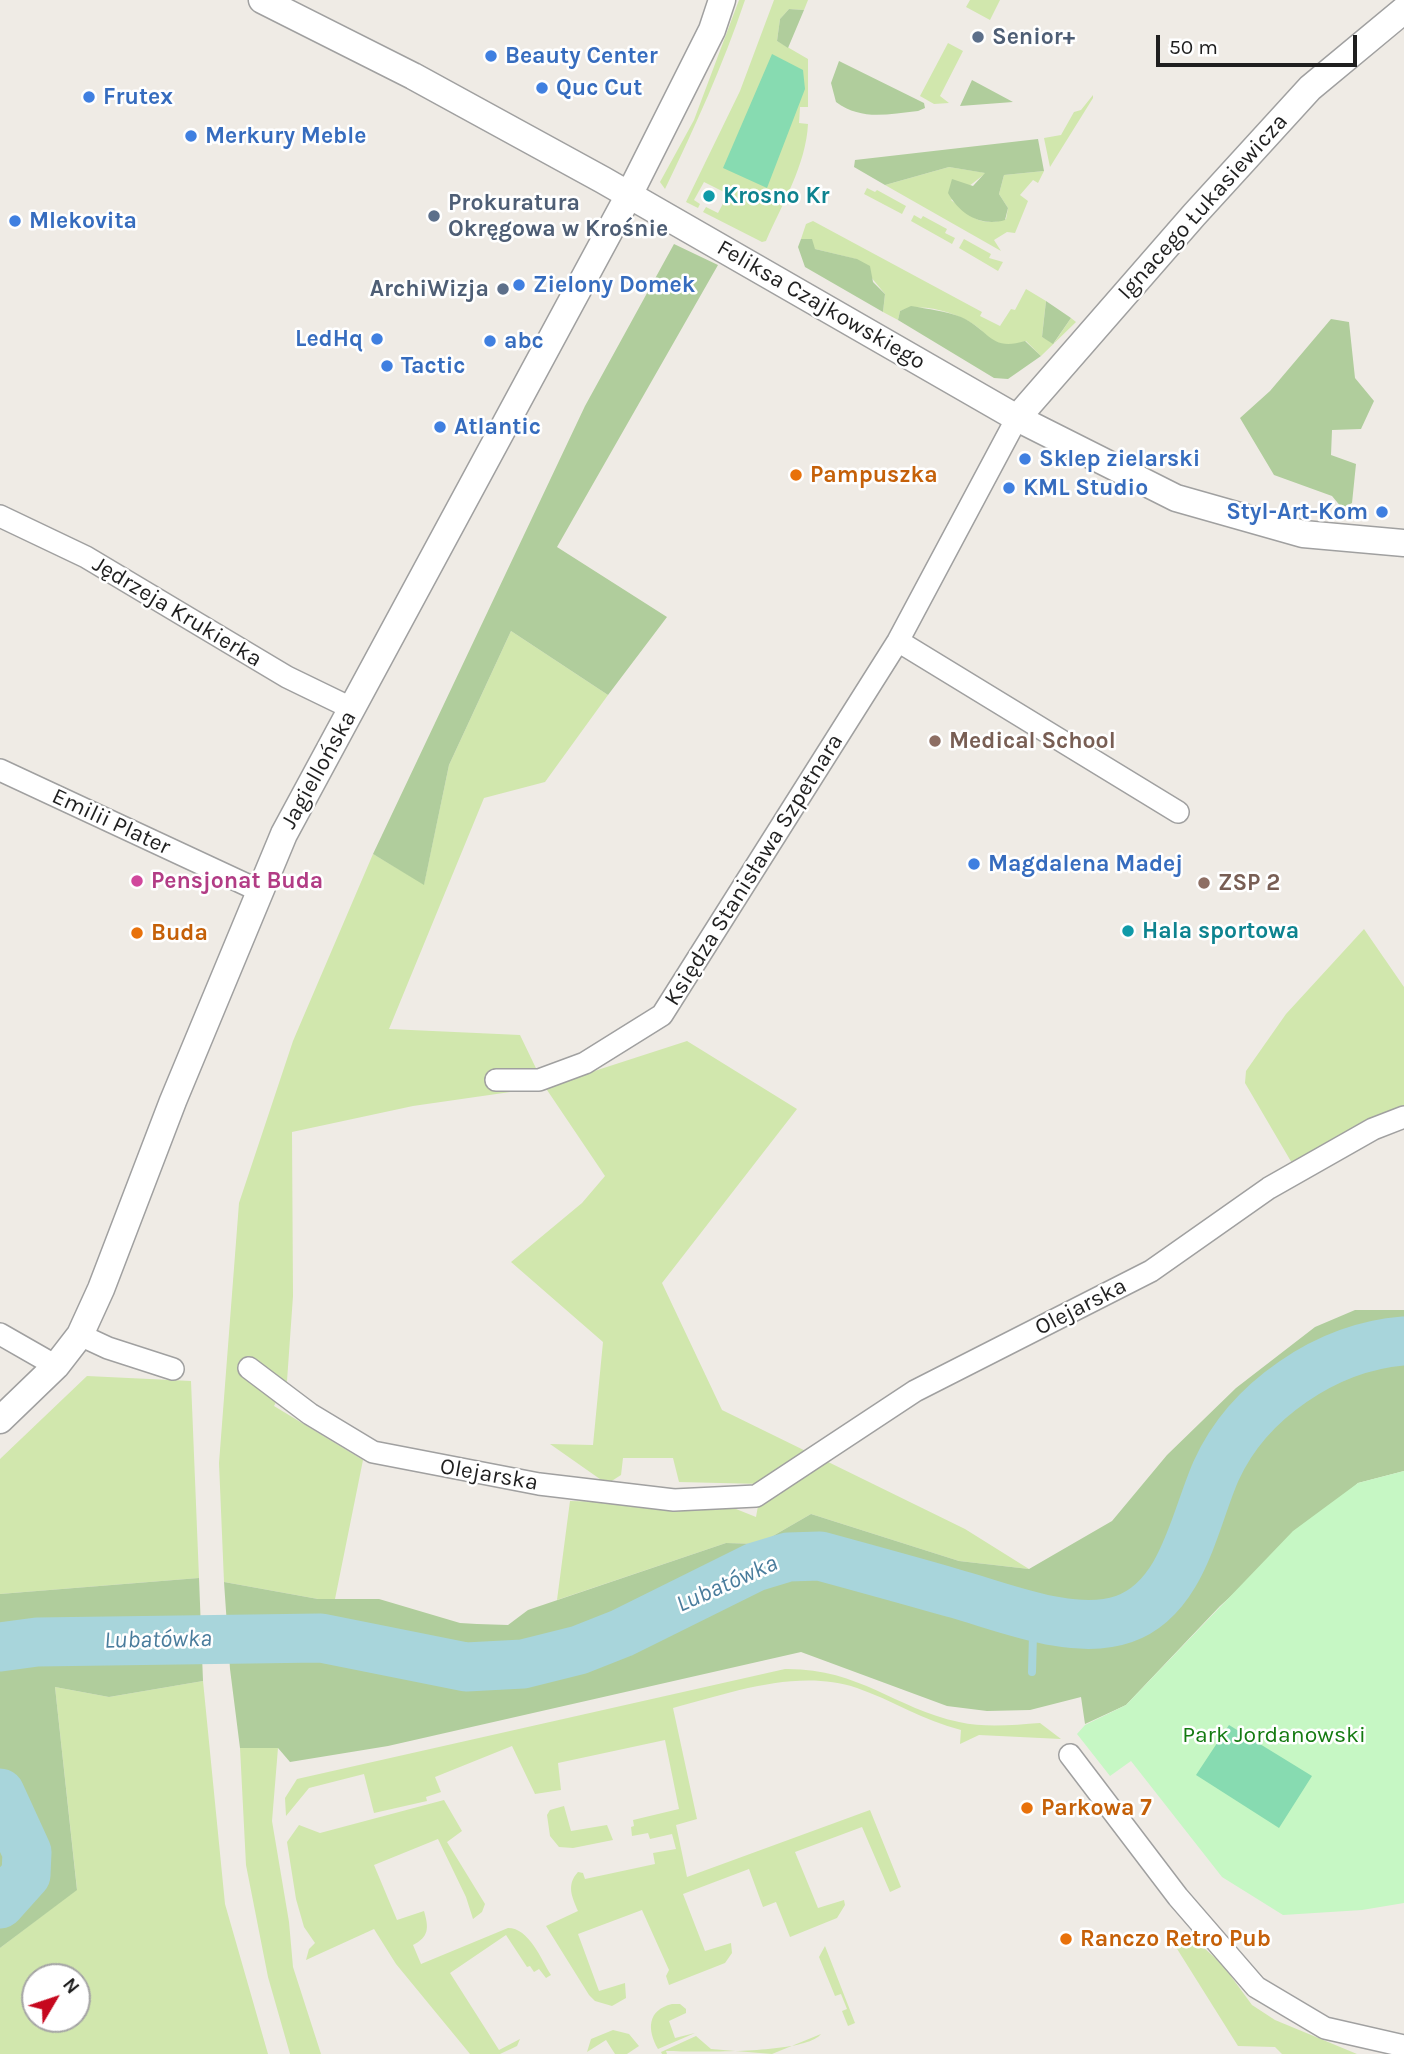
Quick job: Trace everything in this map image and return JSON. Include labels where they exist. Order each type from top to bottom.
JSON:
[{"type":"street","name":"Feliksa Czajkowskiego","points":[[262,0],[413,76],[629,195],[1017,418],[1176,498],[1303,534],[1404,543]]},
{"type":"street","name":"Jagiellońska","points":[[0,1419],[56,1366],[80,1335],[102,1289],[173,1101],[284,834],[629,195],[712,30],[722,0]]},
{"type":"street","name":"Ignacego Łukasiewicza","points":[[1017,418],[1194,215],[1310,88],[1404,10]]},
{"type":"street","name":"Księdza Stanisława Szpetnara","points":[[496,1080],[539,1080],[585,1063],[662,1015],[898,641],[1017,418]]},
{"type":"street","name":"Jędrzeja Krukierka","points":[[0,516],[86,557],[287,677],[353,709]]},
{"type":"street","points":[[898,641],[1178,812]]},
{"type":"street","name":"Emilii Plater","points":[[0,770],[260,891]]},
{"type":"street","name":"Olejarska","points":[[249,1368],[310,1414],[373,1452],[540,1484],[674,1500],[760,1506],[915,1391],[1151,1271],[1269,1188],[1373,1129],[1404,1117]]},
{"type":"street","points":[[0,1334],[56,1366]]},
{"type":"street","points":[[80,1335],[108,1348],[173,1369]]},
{"type":"street","points":[[1070,1755],[1178,1897],[1256,1987],[1325,2028],[1404,2046]]},
{"type":"green space","points":[[739,0],[745,0],[727,48],[665,189],[660,182],[694,120]]},
{"type":"green space","points":[[774,0],[808,0],[804,10],[789,9],[780,19],[777,41],[808,59],[808,107],[800,107],[799,123],[808,124],[798,169],[766,241],[762,242],[703,212],[706,207],[718,213],[728,194],[704,182],[694,200],[700,204],[698,208],[686,202],[740,91]]},
{"type":"green space","points":[[970,0],[1000,0],[990,20],[966,7]]},
{"type":"green space","points":[[789,9],[804,10],[788,48],[777,41],[780,19]]},
{"type":"green space","points":[[948,43],[963,51],[940,96],[949,103],[934,104],[920,96]]},
{"type":"green space","points":[[772,54],[803,70],[805,89],[767,188],[723,168]]},
{"type":"green space","points":[[839,61],[924,103],[925,108],[875,115],[846,108],[836,102],[831,83]]},
{"type":"green space","points":[[972,80],[1013,102],[960,106]]},
{"type":"green space","points":[[1093,95],[1050,167],[1044,138],[1061,135],[1074,112],[1081,110]]},
{"type":"green space","points":[[1038,139],[1044,171],[1004,175],[999,194],[1008,208],[1005,220],[996,222],[980,220],[965,213],[948,193],[952,179],[973,186],[985,173],[949,167],[885,185],[854,167],[855,160]]},
{"type":"green space","points":[[949,167],[986,173],[951,200],[970,215],[989,222],[1006,219],[1008,208],[999,194],[1004,175],[1044,171],[1038,183],[1033,180],[1020,195],[1028,201],[1015,233],[1007,232],[994,240],[1001,251],[885,185]]},
{"type":"green space","points":[[867,188],[875,192],[877,190],[906,206],[902,214],[864,194]]},
{"type":"green space","points":[[914,215],[921,219],[923,216],[947,229],[945,233],[955,238],[952,244],[911,221]]},
{"type":"green space","points":[[813,221],[982,312],[980,316],[1000,326],[1011,309],[1015,310],[1026,289],[1046,301],[1042,337],[1054,343],[1071,318],[1076,322],[1041,356],[1026,341],[1009,346],[999,345],[976,326],[947,312],[908,308],[900,311],[898,320],[883,312],[885,294],[856,259],[815,249],[801,239],[806,224]]},
{"type":"green space","points":[[801,239],[812,239],[815,249],[857,259],[870,266],[873,282],[885,294],[883,312],[805,267],[798,247]]},
{"type":"green space","points":[[964,239],[991,254],[989,258],[1003,262],[998,271],[959,248]]},
{"type":"green space","points":[[674,244],[718,265],[557,547],[667,617],[608,695],[511,631],[449,765],[424,885],[373,854],[585,406]]},
{"type":"green space","points":[[1046,301],[1071,318],[1053,344],[1042,337]]},
{"type":"green space","points":[[911,306],[961,317],[997,342],[1013,344],[1025,341],[1041,356],[1008,379],[994,378],[898,320],[900,311]]},
{"type":"green space","points":[[1331,319],[1349,322],[1355,378],[1374,401],[1361,429],[1332,430],[1331,455],[1356,464],[1352,503],[1342,508],[1332,496],[1274,475],[1240,418],[1270,391]]},
{"type":"green space","points":[[511,631],[608,695],[545,782],[484,798],[389,1029],[520,1035],[545,1087],[413,1106],[292,1132],[293,1296],[287,1381],[274,1406],[363,1460],[335,1599],[318,1599],[224,1582],[219,1463],[239,1203],[293,1041],[373,854],[424,884],[449,765]]},
{"type":"green space","points":[[1364,929],[1404,987],[1404,1117],[1296,1170],[1245,1083],[1246,1071],[1286,1014]]},
{"type":"green space","points":[[687,1041],[797,1109],[662,1283],[722,1410],[965,1529],[1029,1569],[959,1561],[811,1514],[759,1544],[726,1543],[557,1600],[570,1501],[726,1505],[756,1517],[762,1484],[679,1482],[673,1458],[623,1458],[621,1475],[607,1484],[550,1444],[593,1445],[603,1342],[511,1262],[582,1203],[605,1176],[545,1087]]},
{"type":"green space","points":[[1355,1310],[1404,1310],[1404,1471],[1358,1483],[1220,1606],[1126,1705],[1085,1724],[1081,1697],[1030,1710],[987,1711],[947,1706],[801,1652],[388,1746],[290,1762],[278,1748],[240,1748],[230,1669],[224,1582],[318,1599],[379,1599],[460,1623],[508,1625],[528,1610],[726,1543],[759,1544],[811,1514],[959,1561],[1029,1569],[1112,1521],[1167,1455],[1236,1388],[1315,1327]]},
{"type":"green space","points":[[87,1376],[191,1381],[199,1578],[0,1594],[0,1459]]},
{"type":"green space","name":"Park Jordanowski","points":[[1404,1471],[1404,1903],[1362,1910],[1283,1915],[1222,1877],[1131,1761],[1110,1776],[1077,1734],[1085,1725],[1126,1705],[1293,1531],[1358,1483]]},
{"type":"green space","points":[[199,1578],[203,1681],[109,1697],[55,1687],[77,1890],[0,1948],[0,1594]]},
{"type":"green space","points":[[785,1669],[811,1670],[834,1675],[936,1716],[959,1722],[989,1725],[1040,1723],[1061,1739],[979,1735],[960,1744],[961,1730],[857,1688],[811,1681],[764,1685],[673,1708],[697,1819],[676,1825],[687,1877],[870,1810],[901,1887],[890,1892],[862,1827],[795,1852],[818,1908],[844,1900],[845,1905],[837,1918],[790,1937],[776,1902],[763,1907],[749,1869],[683,1894],[705,1951],[731,1943],[732,1953],[725,1963],[669,1985],[666,1976],[669,1970],[642,1910],[578,1934],[599,1991],[625,1983],[626,1998],[612,2006],[595,2001],[589,1995],[546,1926],[578,1911],[571,1886],[578,1872],[583,1873],[585,1879],[655,1864],[653,1853],[676,1849],[672,1834],[650,1839],[648,1833],[632,1836],[631,1827],[634,1826],[633,1820],[679,1809],[665,1740],[558,1763],[561,1790],[535,1794],[512,1746],[435,1777],[441,1792],[426,1797],[427,1801],[374,1813],[364,1774],[309,1788],[286,1816],[285,1798],[297,1779]]},
{"type":"green space","points":[[203,1681],[225,1904],[268,2054],[0,2054],[0,1948],[77,1889],[55,1687],[109,1697]]},
{"type":"green space","points":[[1229,1725],[1312,1776],[1279,1828],[1196,1775]]},
{"type":"green space","points":[[240,1748],[278,1748],[272,1821],[289,1922],[293,1967],[321,2054],[290,2054],[268,1977],[246,1865]]},
{"type":"green space","points":[[444,1800],[462,1831],[447,1842],[485,1904],[482,1912],[473,1919],[466,1897],[438,1839],[374,1865],[397,1920],[424,1911],[427,1922],[425,1935],[413,1945],[421,1964],[508,1928],[522,1933],[534,1946],[551,1975],[546,1978],[539,1969],[534,1972],[530,1966],[527,1967],[506,1935],[450,1973],[499,2050],[520,2039],[517,2046],[500,2054],[470,2054],[396,1964],[374,1929],[306,1960],[309,1949],[315,1943],[304,1927],[296,1899],[287,1842],[299,1825],[320,1833]]},
{"type":"green space","points":[[564,1806],[571,1831],[607,1825],[613,1840],[573,1848],[559,1847],[550,1836],[547,1815],[550,1810]]},
{"type":"green space","points":[[1194,1939],[1222,1964],[1252,2005],[1275,2020],[1357,2054],[1282,2054],[1275,2047],[1238,2046],[1174,1944]]},
{"type":"green space","points":[[825,1946],[855,2023],[848,2026],[842,2011],[847,2009],[841,1994],[835,1996],[819,1957]]},
{"type":"green space","points":[[672,2004],[680,2004],[686,2009],[686,2013],[669,2021],[675,2038],[695,2033],[658,2049],[652,2035],[652,2022],[658,2011]]},
{"type":"green space","points":[[613,2030],[629,2034],[639,2046],[627,2054],[615,2054],[606,2040],[587,2052],[591,2039]]},
{"type":"green space","points":[[821,2034],[811,2041],[793,2046]]},
{"type":"green space","points":[[696,2036],[711,2049],[735,2051],[661,2052]]},
{"type":"green space","points":[[793,2046],[772,2054],[735,2051],[774,2048]]},
{"type":"waterway","name":"Lubatówka","points":[[0,1647],[37,1642],[321,1638],[466,1667],[523,1664],[579,1650],[622,1633],[755,1567],[788,1557],[820,1556],[1038,1618],[1104,1624],[1124,1619],[1144,1609],[1160,1594],[1184,1556],[1216,1471],[1230,1445],[1269,1400],[1319,1366],[1375,1345],[1404,1341]]},
{"type":"waterway","points":[[1032,1672],[1033,1634],[1039,1617]]},
{"type":"waterway","name":"Lubatówka","points":[[0,1793],[27,1852],[26,1875],[0,1904]]},
{"type":"place","name":"Senior+","points":[[978,37]]},
{"type":"place","name":"Beauty Center","points":[[491,56]]},
{"type":"place","name":"Quc Cut","points":[[542,88]]},
{"type":"place","name":"Frutex","points":[[89,97]]},
{"type":"place","name":"Merkury Meble","points":[[191,136]]},
{"type":"place","name":"Krosno Kr","points":[[709,196]]},
{"type":"place","name":"Prokuratura Okręgowa w Krośnie","points":[[434,216]]},
{"type":"place","name":"Mlekovita","points":[[15,221]]},
{"type":"place","name":"Zielony Domek","points":[[519,285]]},
{"type":"place","name":"ArchiWizja","points":[[503,289]]},
{"type":"place","name":"LedHq","points":[[377,339]]},
{"type":"place","name":"abc","points":[[490,341]]},
{"type":"place","name":"Tactic","points":[[387,366]]},
{"type":"place","name":"Atlantic","points":[[440,427]]},
{"type":"place","name":"Sklep zielarski","points":[[1025,459]]},
{"type":"place","name":"Pampuszka","points":[[796,475]]},
{"type":"place","name":"KML Studio","points":[[1009,488]]},
{"type":"place","name":"Styl-Art-Kom","points":[[1382,512]]},
{"type":"place","name":"Medical School","points":[[935,741]]},
{"type":"place","name":"Magdalena Madej","points":[[974,864]]},
{"type":"place","name":"Pensjonat Buda","points":[[137,881]]},
{"type":"place","name":"ZSP 2","points":[[1204,883]]},
{"type":"place","name":"Hala sportowa","points":[[1128,931]]},
{"type":"place","name":"Buda","points":[[137,933]]},
{"type":"place","name":"Parkowa 7","points":[[1027,1808]]},
{"type":"place","name":"Ranczo Retro Pub","points":[[1066,1939]]}]
